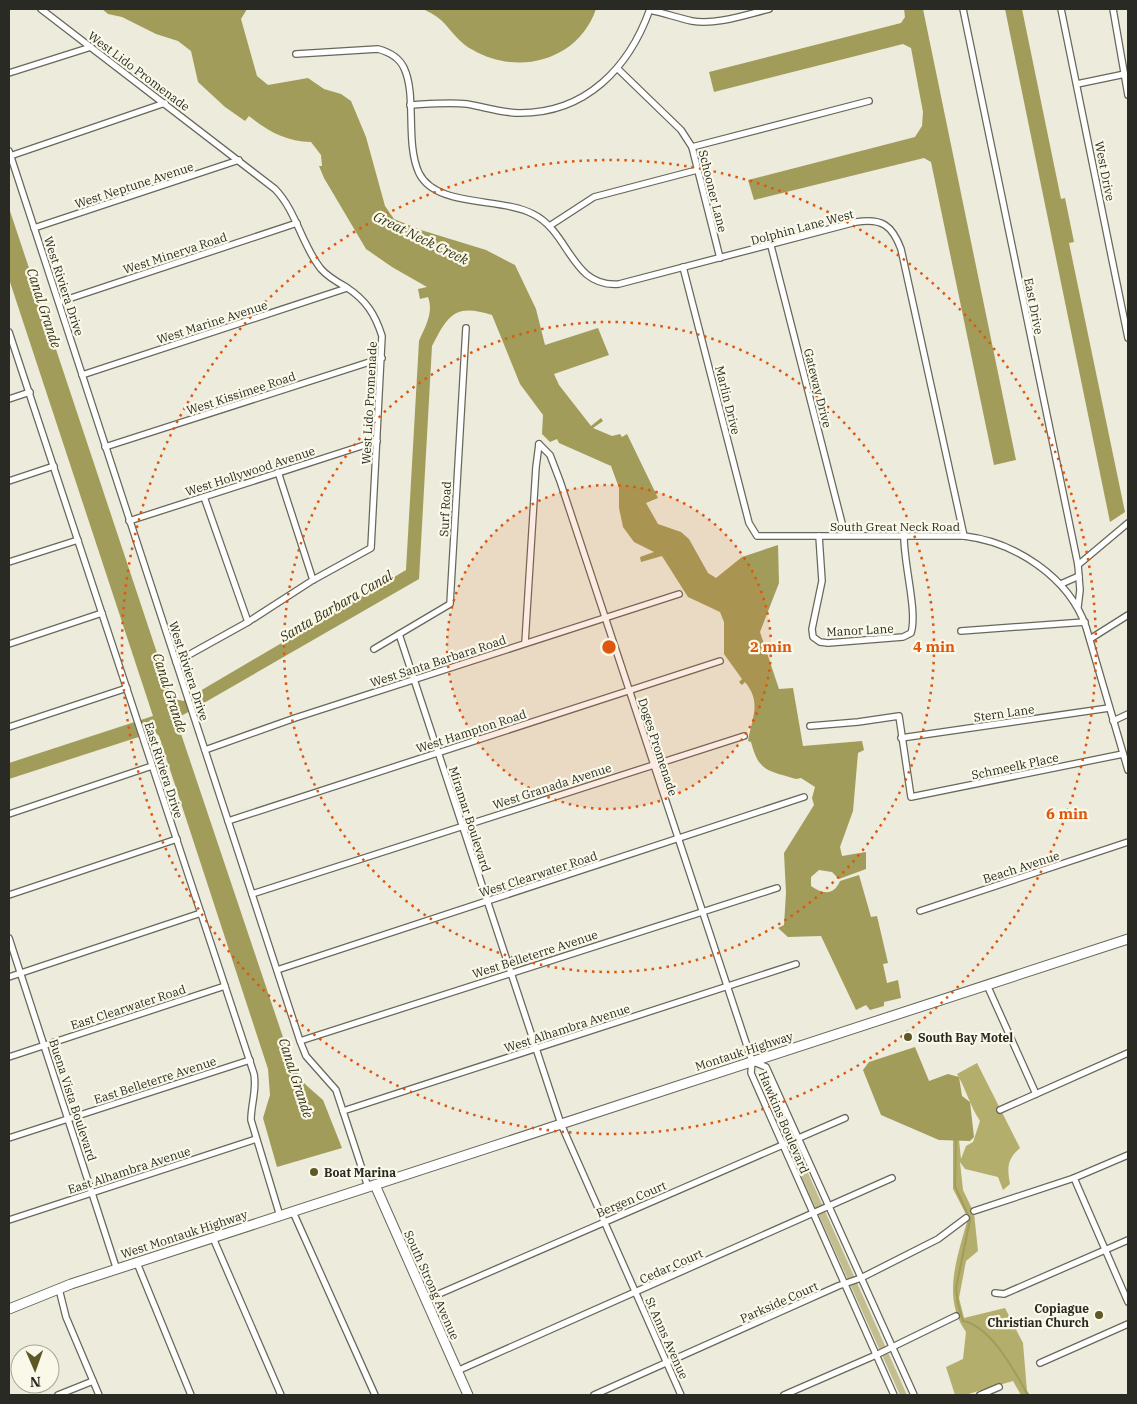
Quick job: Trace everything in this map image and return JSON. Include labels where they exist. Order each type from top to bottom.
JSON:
[{"type":"main road","name":"Montauk Highway","points":[[371,1186],[1128,939]]},
{"type":"main road","name":"West Montauk Highway","points":[[9,1309],[59,1289],[371,1186]]},
{"type":"main road","name":"South Strong Avenue","points":[[371,1186],[426,1300],[468,1395]]},
{"type":"street","name":"West Lido Promenade","points":[[41,9],[266,180],[285,199],[306,245],[322,270],[372,309],[382,336],[371,548],[313,580],[248,622],[176,662]]},
{"type":"street","points":[[410,105],[466,104],[502,112],[521,113],[542,111],[561,106],[582,97],[618,69],[633,47],[650,9],[692,21],[704,22],[721,21],[769,9]]},
{"type":"street","name":"East Drive","points":[[963,9],[1078,566],[1078,607]]},
{"type":"street","name":"West Drive","points":[[1061,9],[1128,338]]},
{"type":"street","points":[[1113,9],[1128,95]]},
{"type":"street","points":[[9,74],[91,47]]},
{"type":"street","points":[[296,54],[378,49],[391,53],[405,68],[412,139],[418,170],[431,188],[440,193],[515,207],[533,213],[551,225],[594,197],[697,170]]},
{"type":"street","name":"Schooner Lane","points":[[618,69],[681,130],[692,147],[720,258]]},
{"type":"street","points":[[1077,84],[1125,74]]},
{"type":"street","points":[[692,147],[869,100]]},
{"type":"street","points":[[9,154],[165,103]]},
{"type":"street","name":"West Riviera Drive","points":[[9,154],[300,1040],[306,1056],[336,1090],[371,1186]]},
{"type":"street","name":"West Neptune Avenue","points":[[34,228],[239,160]]},
{"type":"street","name":"Dolphin Lane West","points":[[551,225],[582,270],[601,283],[619,284],[870,220],[890,228],[901,249],[964,536]]},
{"type":"street","name":"West Minerva Road","points":[[59,302],[297,223]]},
{"type":"street","name":"Gateway Drive","points":[[771,246],[845,535]]},
{"type":"street","name":"Marlin Drive","points":[[684,267],[749,523],[757,536]]},
{"type":"street","name":"West Marine Avenue","points":[[82,375],[347,288]]},
{"type":"street","name":"Surf Road","points":[[374,649],[450,604],[466,328]]},
{"type":"street","name":"East Riviera Drive","points":[[9,332],[250,1060],[256,1086],[251,1109],[256,1139],[280,1216]]},
{"type":"street","name":"West Kissimee Road","points":[[105,447],[382,358]]},
{"type":"street","points":[[9,399],[30,392]]},
{"type":"street","name":"West Hollywood Avenue","points":[[129,521],[377,441]]},
{"type":"street","name":"Doges Promenade","points":[[525,643],[539,444],[550,455],[556,468],[604,618],[679,839],[701,912],[752,1061]]},
{"type":"street","points":[[9,481],[54,466]]},
{"type":"street","points":[[278,472],[313,580]]},
{"type":"street","points":[[204,497],[248,622]]},
{"type":"street","points":[[1078,566],[1128,523]]},
{"type":"street","name":"South Great Neck Road","points":[[757,536],[904,534],[964,536],[986,540],[1012,550],[1033,562],[1062,584],[1078,607],[1085,622],[1128,770]]},
{"type":"street","name":"Manor Lane","points":[[819,536],[822,581],[812,629],[813,637],[828,643],[893,638],[911,633],[914,616],[905,565],[904,534]]},
{"type":"street","points":[[9,562],[78,540]]},
{"type":"street","points":[[1062,584],[1079,576]]},
{"type":"street","name":"West Santa Barbara Road","points":[[205,750],[525,643],[679,594]]},
{"type":"street","points":[[9,644],[102,613]]},
{"type":"street","points":[[1090,639],[1128,615]]},
{"type":"street","points":[[960,631],[1085,622]]},
{"type":"street","name":"Miramar Boulevard","points":[[399,634],[561,1124]]},
{"type":"street","name":"West Hampton Road","points":[[228,821],[720,661]]},
{"type":"street","points":[[9,727],[127,688]]},
{"type":"street","name":"Stern Lane","points":[[901,738],[1109,708]]},
{"type":"street","points":[[1113,721],[1128,714]]},
{"type":"street","points":[[810,726],[899,716],[901,738]]},
{"type":"street","name":"West Granada Avenue","points":[[252,894],[744,736]]},
{"type":"street","name":"Schmeelk Place","points":[[901,738],[911,797],[1123,754]]},
{"type":"street","points":[[9,814],[152,766]]},
{"type":"street","name":"West Clearwater Road","points":[[277,970],[679,839],[804,796]]},
{"type":"street","points":[[9,895],[177,839]]},
{"type":"street","name":"Beach Avenue","points":[[920,911],[1128,842]]},
{"type":"street","name":"West Belleterre Avenue","points":[[300,1040],[777,888]]},
{"type":"street","points":[[9,977],[201,913]]},
{"type":"street","name":"Buena Vista Boulevard","points":[[9,938],[117,1270]]},
{"type":"street","name":"West Alhambra Avenue","points":[[343,1111],[796,964]]},
{"type":"street","points":[[987,985],[1036,1094]]},
{"type":"street","name":"East Clearwater Road","points":[[9,1057],[225,986]]},
{"type":"street","points":[[1000,1110],[1128,1053]]},
{"type":"street","name":"East Belleterre Avenue","points":[[9,1138],[250,1060]]},
{"type":"street","name":"Hawkins Boulevard","points":[[894,1395],[751,1073],[752,1061],[766,1067],[914,1395]]},
{"type":"street","name":"Bergen Court","points":[[426,1300],[845,1118]]},
{"type":"street","name":"St Anns Avenue","points":[[561,1124],[681,1395]]},
{"type":"street","name":"East Alhambra Avenue","points":[[9,1220],[256,1139]]},
{"type":"street","points":[[974,1211],[1074,1178],[1128,1154]]},
{"type":"street","name":"Cedar Court","points":[[457,1371],[892,1178]]},
{"type":"street","points":[[1074,1178],[1128,1302]]},
{"type":"street","points":[[293,1212],[375,1395]]},
{"type":"street","name":"Parkside Court","points":[[594,1395],[861,1278],[938,1239],[966,1218]]},
{"type":"street","points":[[212,1238],[281,1395]]},
{"type":"street","points":[[995,1293],[1004,1294],[1128,1240]]},
{"type":"street","points":[[137,1263],[191,1395]]},
{"type":"street","points":[[59,1289],[66,1317],[99,1395]]},
{"type":"street","points":[[784,1395],[876,1355],[956,1316]]},
{"type":"street","points":[[1040,1363],[1128,1324]]},
{"type":"street","points":[[58,1395],[93,1381]]},
{"type":"street","points":[[980,1395],[999,1387]]},
{"type":"shaded area","points":[[977,1063],[1020,1148],[1010,1160],[1008,1173],[1010,1184],[1003,1190],[998,1177],[965,1169],[960,1162],[963,1190],[974,1213],[978,1251],[966,1261],[959,1298],[964,1318],[1005,1308],[1023,1343],[1027,1391],[1030,1395],[1021,1395],[1013,1381],[965,1395],[955,1395],[946,1367],[963,1359],[966,1332],[958,1319],[953,1291],[956,1262],[968,1218],[953,1189],[953,1140],[959,1140],[961,1159],[966,1146],[973,1142],[980,1121],[957,1074]]},
{"type":"shaded area","points":[[796,1146],[907,1395],[900,1395],[789,1149]]},
{"type":"water","name":"Canal Grande","points":[[102,9],[247,9],[241,19],[257,76],[268,85],[308,78],[324,89],[341,94],[351,101],[366,137],[385,206],[394,219],[421,230],[486,250],[515,265],[536,309],[545,345],[598,328],[609,355],[554,374],[559,385],[591,426],[601,418],[603,421],[593,428],[612,436],[620,434],[622,437],[627,434],[658,498],[646,503],[658,524],[681,532],[689,539],[708,573],[716,578],[742,557],[778,545],[779,583],[760,632],[779,689],[793,688],[803,746],[862,741],[864,750],[858,753],[853,811],[840,847],[842,856],[866,852],[866,869],[839,879],[832,872],[819,870],[811,877],[811,886],[819,891],[827,892],[834,889],[840,881],[859,875],[871,917],[877,916],[888,963],[883,964],[887,983],[898,980],[901,998],[884,1002],[884,1006],[870,1010],[866,1005],[856,1010],[821,936],[788,937],[778,928],[784,925],[786,893],[784,853],[814,805],[812,798],[815,787],[801,778],[796,779],[778,774],[761,765],[751,742],[748,741],[754,710],[753,697],[745,682],[742,685],[739,682],[742,679],[724,654],[724,622],[720,612],[688,597],[662,556],[641,562],[640,557],[654,552],[634,542],[623,527],[619,508],[619,488],[611,466],[559,443],[557,439],[550,442],[542,434],[543,415],[520,384],[492,315],[469,310],[461,311],[448,319],[432,346],[419,579],[176,719],[293,1067],[306,1085],[323,1100],[342,1148],[277,1167],[263,1118],[270,1095],[268,1069],[159,736],[156,733],[151,733],[9,779],[9,763],[153,716],[9,279],[9,208],[172,698],[183,701],[406,570],[419,341],[428,320],[430,303],[428,297],[420,299],[418,289],[427,287],[392,267],[366,249],[324,178],[319,166],[322,166],[321,155],[311,142],[294,140],[278,135],[249,116],[245,121],[225,107],[198,82],[191,51],[178,41],[156,34],[122,17],[108,14]]},
{"type":"water","points":[[423,9],[596,9],[587,27],[576,41],[561,52],[545,59],[509,62],[490,58],[468,47],[440,19]]},
{"type":"water","points":[[904,9],[923,9],[1016,460],[994,465],[931,162],[924,158],[754,200],[748,180],[915,137],[922,126],[923,112],[911,48],[903,44],[714,92],[709,72],[901,23],[905,17]]},
{"type":"water","points":[[1005,9],[1022,9],[1061,199],[1065,198],[1074,242],[1069,243],[1125,512],[1110,522]]},
{"type":"water","points":[[915,1047],[929,1081],[948,1074],[959,1077],[962,1096],[970,1102],[974,1137],[970,1141],[939,1140],[881,1115],[863,1070],[869,1062]]},
{"type":"waterway","name":"Great Neck Creek","points":[[956,1138],[955,1186],[970,1220],[956,1288],[958,1304],[963,1321],[983,1331],[1001,1351],[1028,1395]]},
{"type":"place","name":"South Bay Motel","points":[[908,1037]]},
{"type":"place","name":"Boat Marina","points":[[314,1172]]},
{"type":"place","name":"Copiague Christian Church","points":[[1099,1315]]},
{"type":"water label","name":"Santa Barbara Canal","points":[[336,606]]}]
